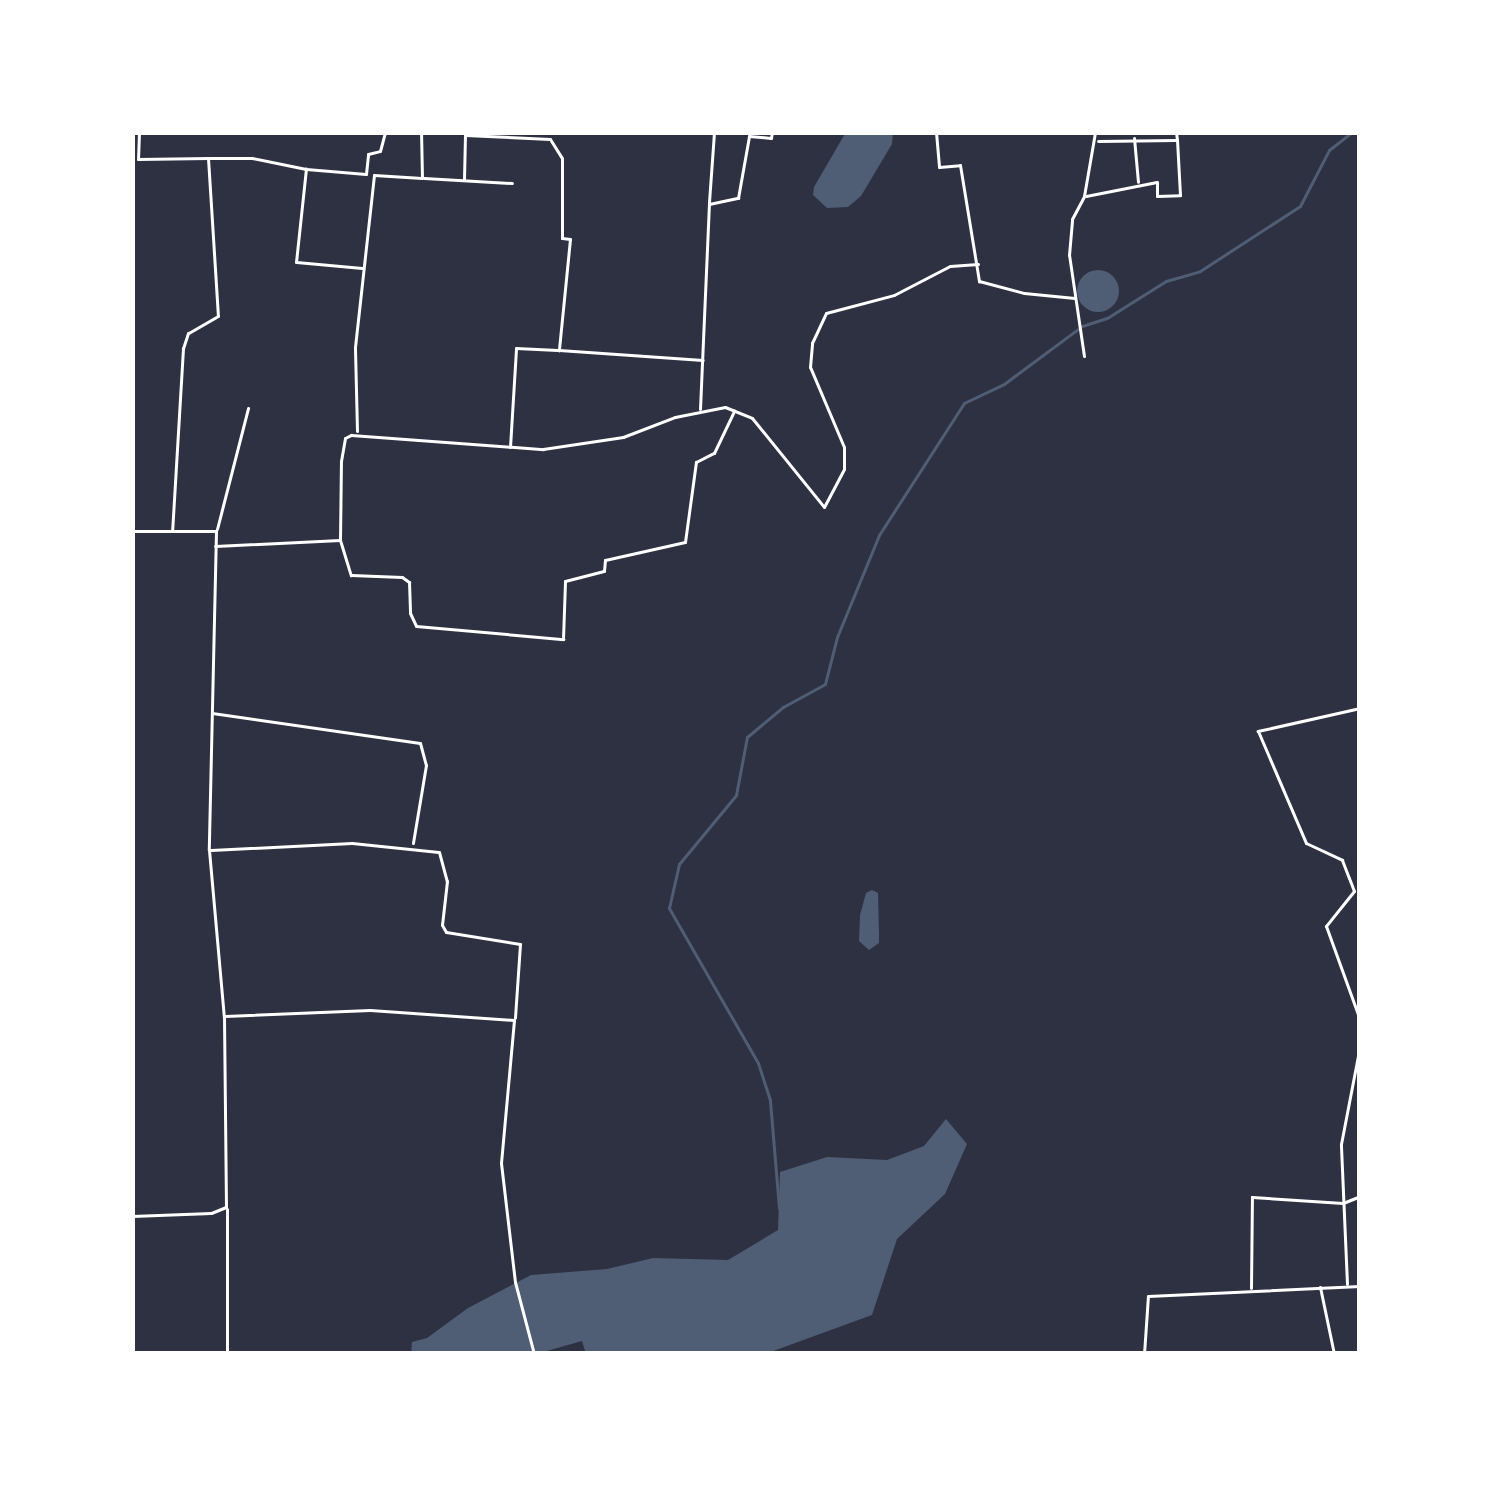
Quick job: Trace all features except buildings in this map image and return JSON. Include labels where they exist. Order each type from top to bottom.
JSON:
[{"type":"street","points":[[139,132],[135,159],[252,158],[306,170],[512,182]]},
{"type":"street","points":[[365,174],[368,154],[380,151],[385,132]]},
{"type":"street","points":[[422,132],[422,178]]},
{"type":"street","points":[[700,410],[714,132]]},
{"type":"street","points":[[709,204],[738,198],[749,136],[771,138],[772,132]]},
{"type":"street","points":[[936,132],[939,167],[960,165],[980,281],[994,288],[1075,298]]},
{"type":"street","points":[[1084,356],[1069,255],[1072,219],[1084,196],[1095,132]]},
{"type":"street","points":[[1084,196],[1156,182],[1157,196],[1180,195],[1176,132]]},
{"type":"street","points":[[464,179],[465,134],[550,139],[562,158],[566,195],[562,238],[570,239],[559,350]]},
{"type":"street","points":[[1134,138],[1138,184]]},
{"type":"street","points":[[1096,141],[1177,140]]},
{"type":"street","points":[[172,531],[183,348],[188,333],[218,316],[208,158]]},
{"type":"street","points":[[306,170],[296,262],[362,268]]},
{"type":"street","points":[[357,434],[355,347],[374,175]]},
{"type":"street","points":[[734,409],[714,454],[696,462],[685,542],[604,560],[604,572],[565,581],[563,639],[416,626],[410,613],[409,582],[402,577],[351,575],[340,541],[341,460],[345,439],[357,434],[510,447],[622,437],[700,410],[734,409],[752,418],[824,507],[839,482],[844,447],[810,367],[812,343],[826,313],[894,296],[950,266],[978,264]]},
{"type":"street","points":[[510,447],[516,348],[704,360]]},
{"type":"street","points":[[227,1354],[224,1016],[209,850],[215,546],[248,407]]},
{"type":"street","points":[[132,532],[216,531]]},
{"type":"street","points":[[215,546],[340,541]]},
{"type":"street","points":[[1360,708],[1258,731],[1306,843],[1342,860],[1354,891],[1326,926],[1360,1020]]},
{"type":"street","points":[[212,713],[420,743],[426,765],[412,845]]},
{"type":"street","points":[[209,850],[297,843],[412,845],[444,855],[442,925],[446,932],[520,944],[501,1163],[515,1282],[533,1351]]},
{"type":"street","points":[[224,1016],[370,1010],[514,1020]]},
{"type":"street","points":[[1347,1286],[1343,1117],[1360,1045]]},
{"type":"street","points":[[1251,1288],[1252,1197],[1343,1202],[1360,1196]]},
{"type":"street","points":[[132,1216],[211,1213],[226,1208]]},
{"type":"street","points":[[1319,1286],[1334,1354]]},
{"type":"street","points":[[1144,1354],[1148,1296],[1360,1286]]},
{"type":"water","points":[[846,132],[893,132],[892,144],[861,196],[848,207],[827,208],[813,195],[814,187]]},
{"type":"water","points":[[1098,270],[1113,276],[1119,291],[1113,306],[1098,312],[1083,306],[1077,291],[1083,276]]},
{"type":"water","points":[[866,893],[878,893],[879,943],[869,950],[859,941],[860,915]]},
{"type":"water","points":[[946,1119],[967,1144],[945,1194],[897,1239],[872,1315],[765,1354],[586,1354],[582,1341],[536,1354],[411,1354],[412,1342],[427,1338],[468,1308],[531,1275],[607,1269],[653,1258],[728,1260],[778,1230],[780,1172],[827,1157],[887,1160],[924,1146]]},
{"type":"waterway","points":[[779,1208],[770,1100],[758,1063],[669,908],[679,864],[736,795],[747,737],[783,707],[825,684],[837,637],[879,535],[964,403],[1004,384],[1082,326],[1107,318],[1166,281],[1200,271],[1300,206],[1329,150],[1352,132]]}]
